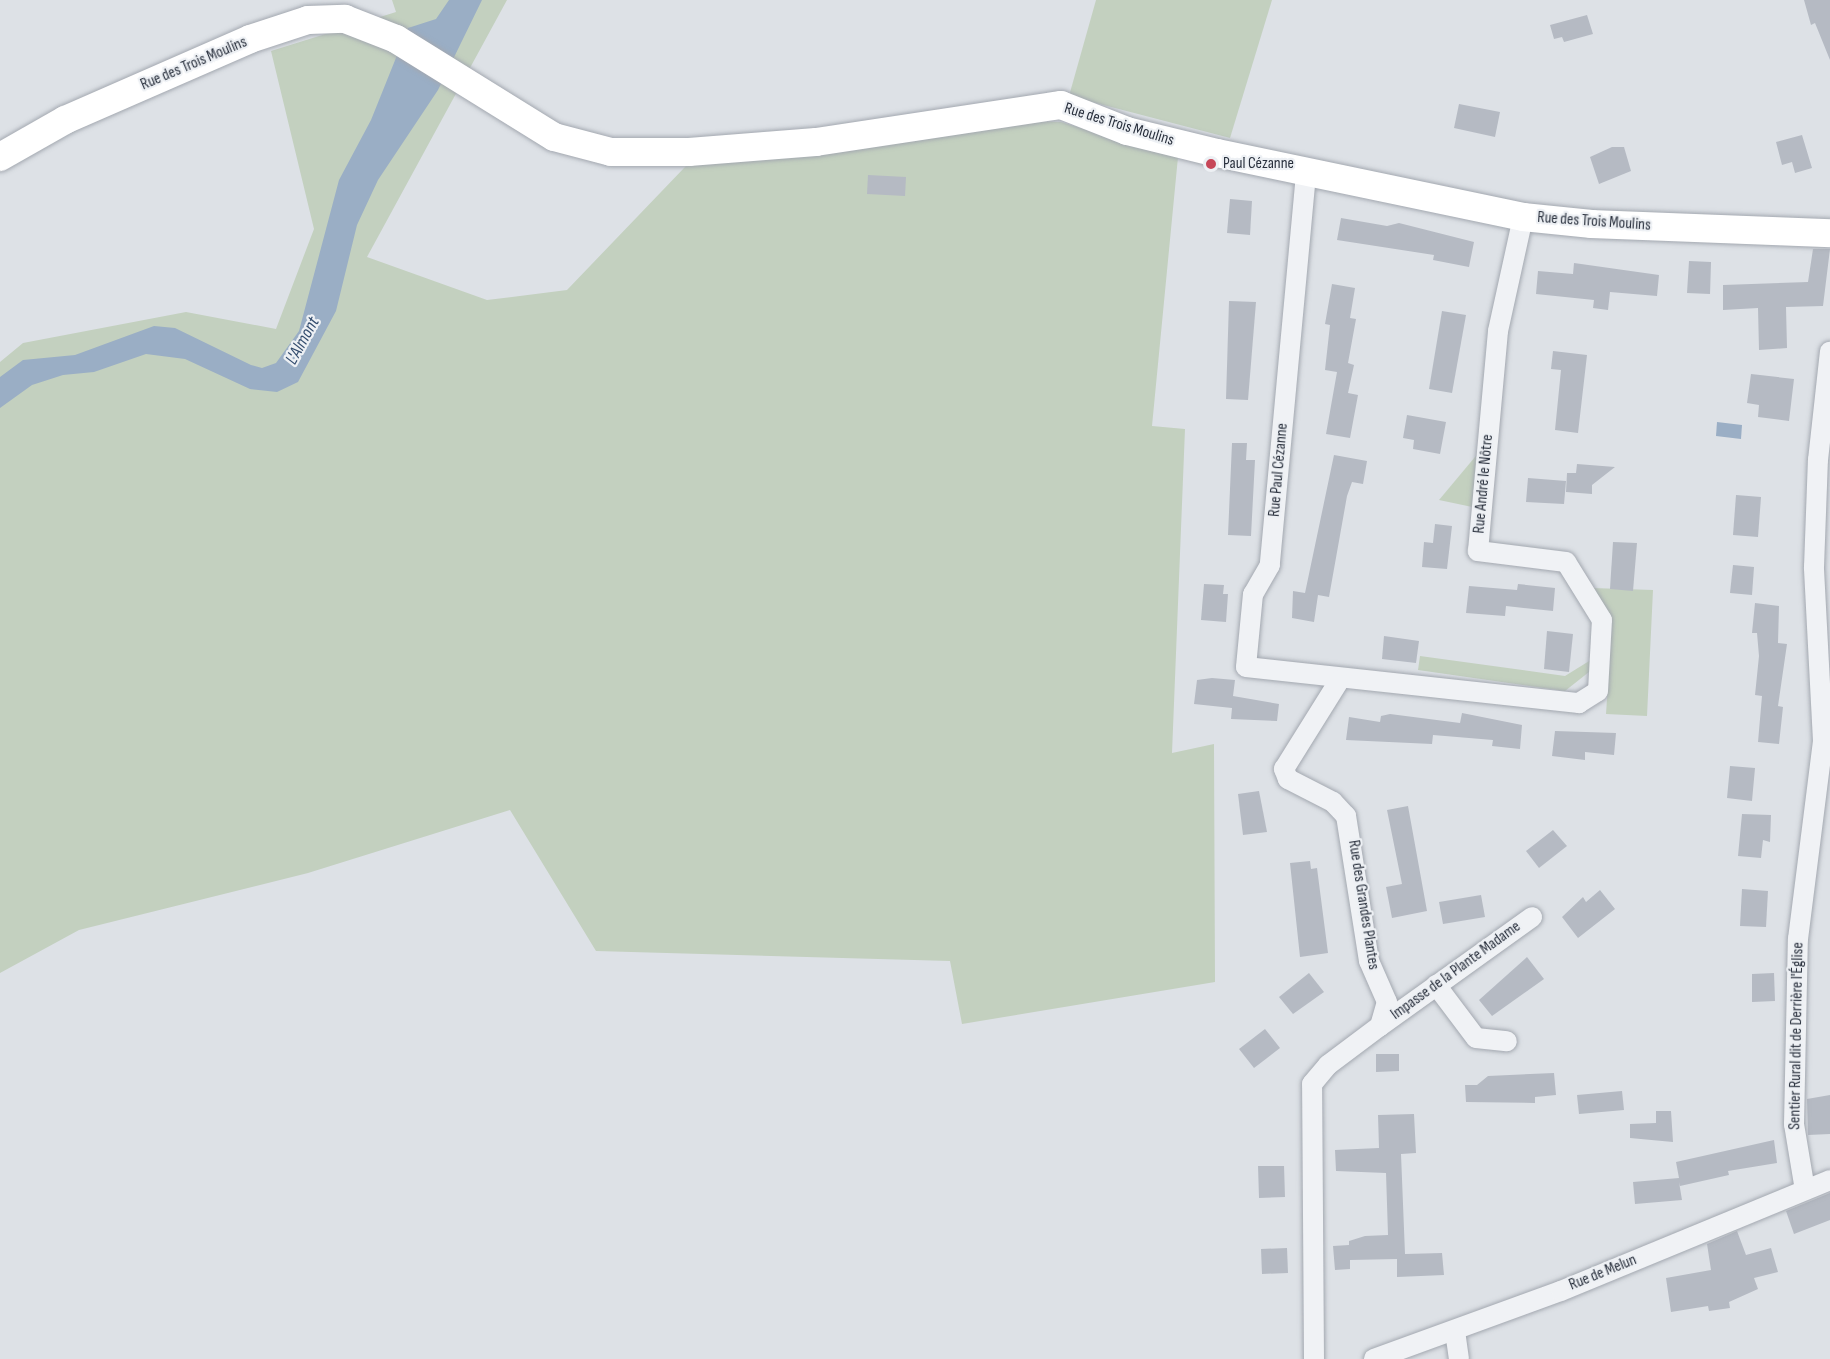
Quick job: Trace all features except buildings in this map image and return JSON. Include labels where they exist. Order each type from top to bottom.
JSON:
[{"type":"street","name":"Rue des Trois Moulins","points":[[0,157],[65,120],[250,39],[308,20],[345,19],[396,39],[554,136],[611,152],[689,152],[816,141],[1061,105],[1127,130],[1306,174],[1523,217],[1592,224],[1830,233]]},
{"type":"street","name":"Rue Paul Cézanne","points":[[1306,174],[1270,566],[1253,594],[1246,668],[1339,681]]},
{"type":"street","name":"Rue André le Nôtre","points":[[1339,681],[1579,703],[1598,691],[1602,620],[1566,562],[1478,551],[1498,331],[1523,217]]},
{"type":"street","name":"Sentier Rural dit de Derrière l'Église","points":[[1805,1190],[1794,1124],[1797,939],[1822,823],[1824,741],[1814,567],[1818,460],[1830,351]]},
{"type":"street","name":"Rue des Grandes Plantes","points":[[1339,681],[1284,769],[1301,788],[1333,802],[1352,830],[1369,961],[1387,1002],[1380,1026]]},
{"type":"street","name":"Impasse de la Plante Madame","points":[[1380,1026],[1532,917]]},
{"type":"street","points":[[1436,985],[1476,1038],[1507,1041]]},
{"type":"street","points":[[1314,1359],[1311,1084],[1328,1065],[1380,1026]]},
{"type":"street","name":"Rue de Melun","points":[[1374,1359],[1455,1331],[1830,1180]]},
{"type":"street","points":[[1455,1331],[1459,1359]]},
{"type":"green space","points":[[392,0],[507,0],[367,257],[487,300],[567,290],[708,143],[929,117],[1061,122],[1178,157],[1152,426],[1185,429],[1172,753],[1214,744],[1215,982],[962,1024],[950,961],[596,951],[510,810],[308,873],[79,930],[0,973],[0,362],[23,343],[186,312],[276,329],[314,229],[271,51],[396,12]]},
{"type":"green space","points":[[1096,0],[1272,0],[1230,138],[1069,96]]},
{"type":"green space","points":[[1480,451],[1477,508],[1439,500]]},
{"type":"green space","points":[[1592,588],[1653,590],[1647,716],[1606,714],[1612,624]]},
{"type":"green space","points":[[1420,656],[1565,676],[1594,658],[1594,668],[1565,691],[1418,670]]},
{"type":"water","name":"L'Almont","points":[[449,0],[482,0],[438,90],[378,180],[357,225],[336,311],[298,382],[277,392],[250,389],[185,359],[146,354],[94,372],[63,375],[32,385],[0,408],[0,377],[23,360],[75,355],[154,326],[175,328],[251,365],[262,368],[276,363],[299,331],[339,180],[371,120],[408,28],[436,19]]},
{"type":"water","points":[[1717,422],[1742,425],[1741,439],[1716,436]]},
{"type":"place","name":"Paul Cézanne","points":[[1211,164]]}]
